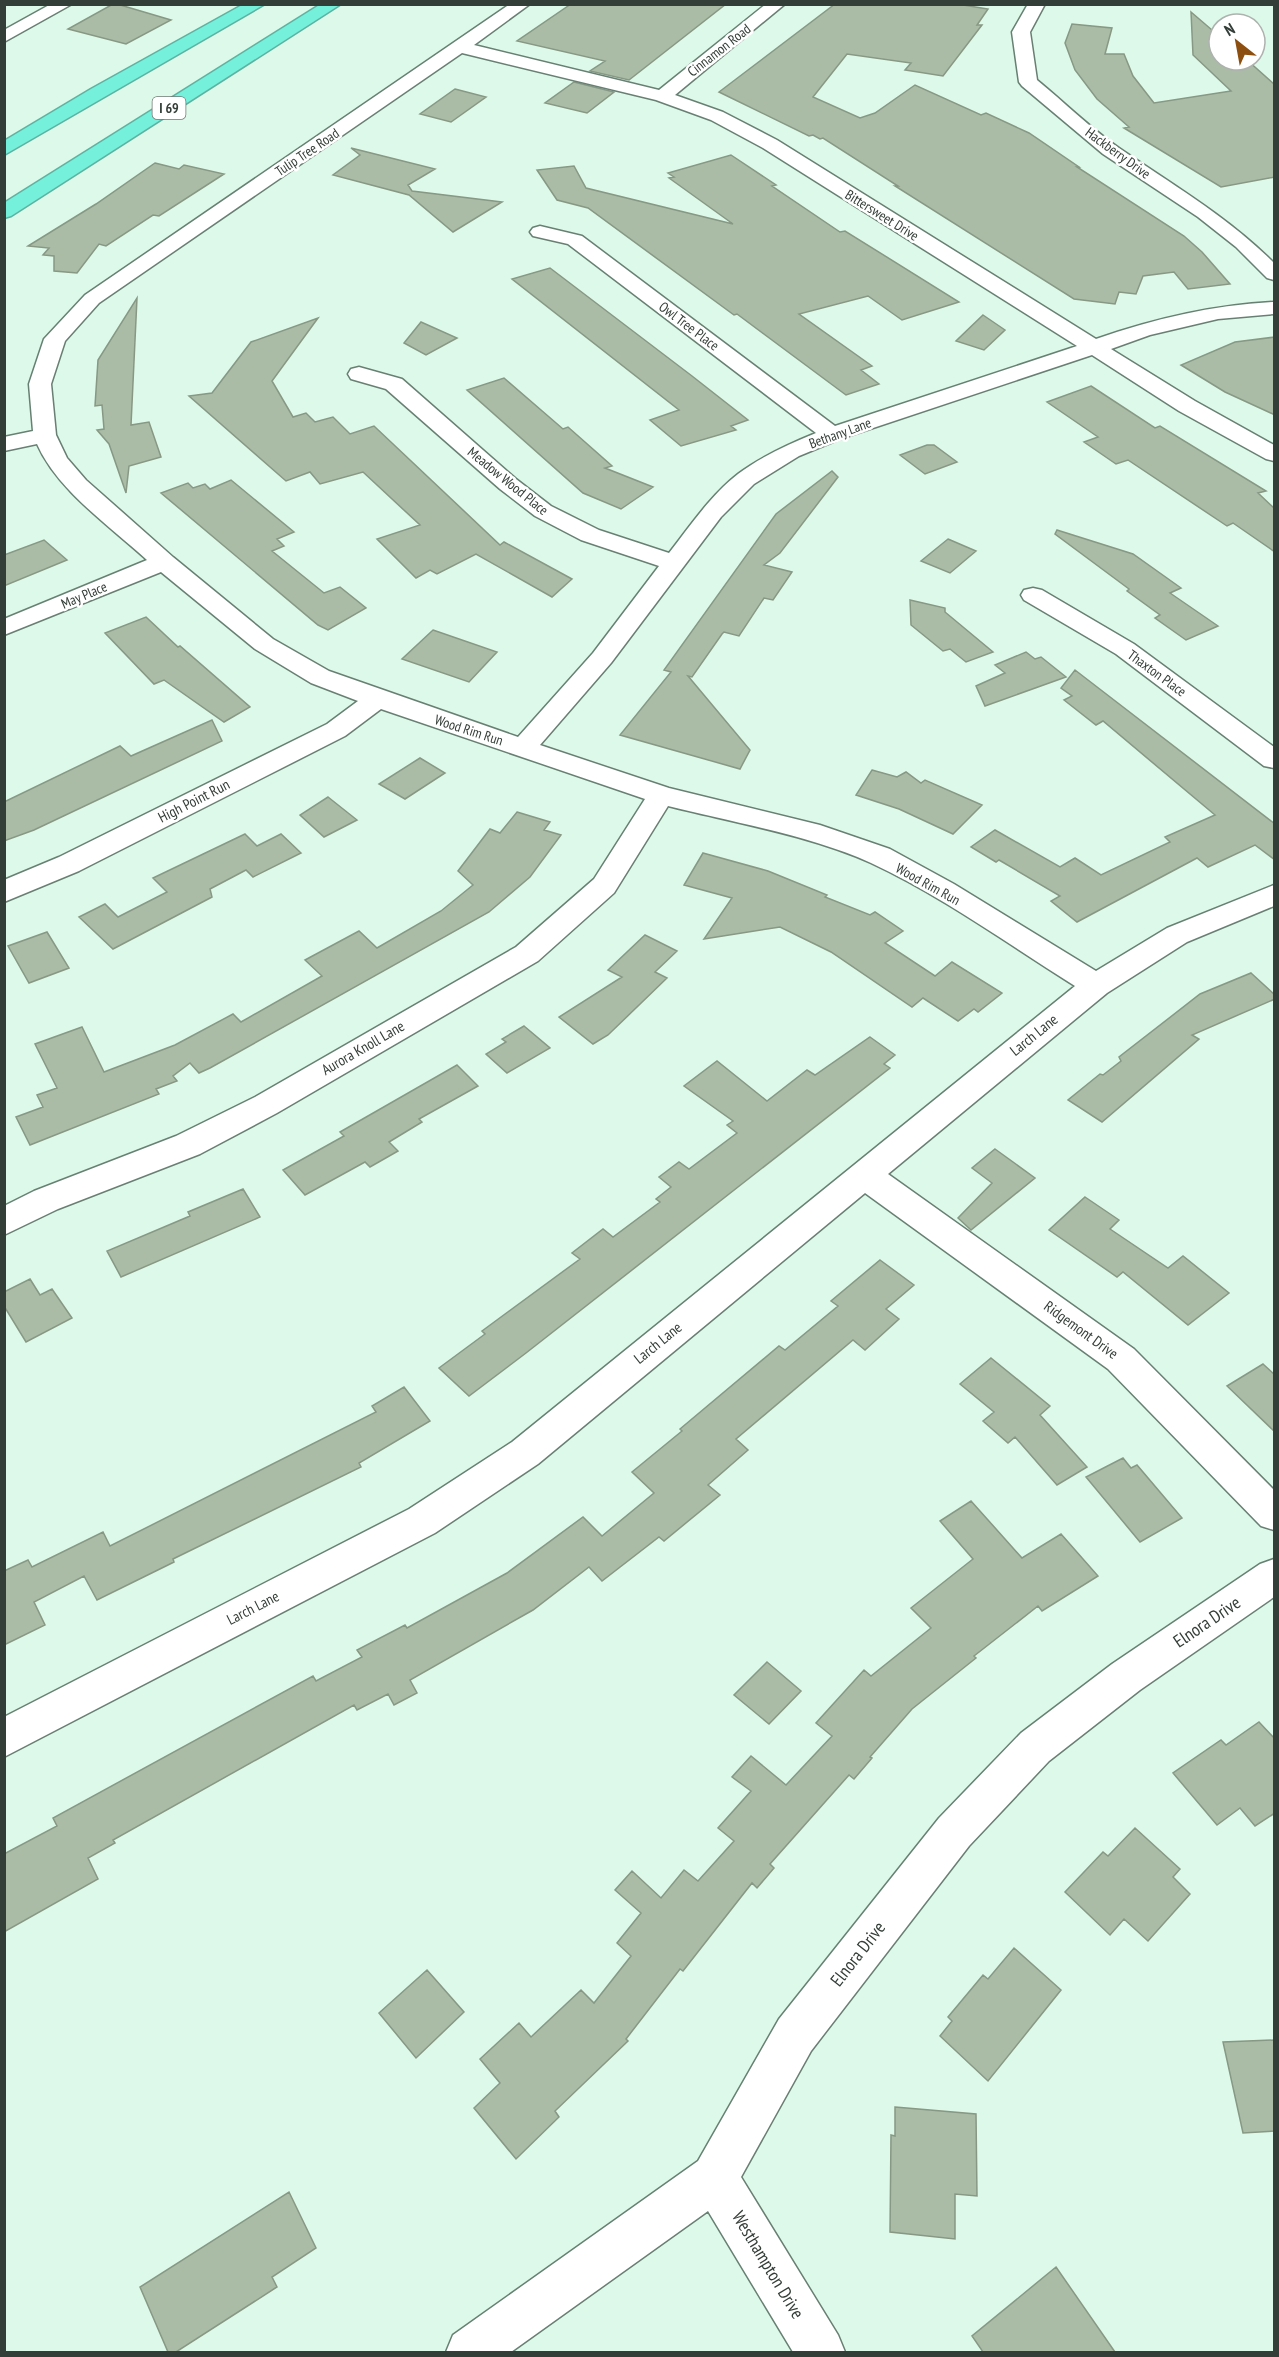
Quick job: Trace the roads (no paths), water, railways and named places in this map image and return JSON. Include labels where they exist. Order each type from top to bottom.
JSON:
[{"type":"highway","points":[[4,143],[257,4]]},
{"type":"highway","name":"I 69","points":[[4,212],[333,4]]},
{"type":"highway","points":[[4,149],[97,93]]},
{"type":"street","points":[[4,37],[64,4]]},
{"type":"street","name":"Tulip Tree Road","points":[[92,299],[522,4]]},
{"type":"street","name":"Cinnamon Road","points":[[662,96],[777,4]]},
{"type":"street","name":"Hackberry Drive","points":[[1037,4],[1021,32],[1028,82],[1110,150],[1213,219],[1243,243],[1275,274]]},
{"type":"street","points":[[15,13],[39,18]]},
{"type":"street","name":"Bittersweet Drive","points":[[460,47],[662,96],[717,116],[770,144],[1187,406],[1275,454]]},
{"type":"street","name":"Owl Tree Place","points":[[540,232],[575,240],[832,434]]},
{"type":"street","name":"Wood Rim Run","points":[[92,299],[55,339],[40,384],[45,435],[56,460],[78,485],[164,562],[264,644],[321,677],[377,699],[661,795],[810,832],[880,856],[944,891],[1096,985]]},
{"type":"street","name":"Bethany Lane","points":[[524,748],[602,658],[713,512],[747,479],[791,452],[832,434],[970,390],[1143,330],[1218,313],[1275,308]]},
{"type":"street","name":"Meadow Wood Place","points":[[359,374],[394,384],[508,484],[543,511],[590,535],[673,563]]},
{"type":"street","points":[[4,444],[45,435]]},
{"type":"street","name":"May Place","points":[[4,628],[164,562]]},
{"type":"street","name":"Thaxton Place","points":[[1033,596],[1125,649],[1275,760]]},
{"type":"street","name":"High Point Run","points":[[4,892],[69,864],[336,730],[377,699]]},
{"type":"street","name":"Aurora Knoll Lane","points":[[4,1222],[46,1200],[188,1145],[237,1120],[527,954],[604,886],[661,795]]},
{"type":"street","name":"Larch Lane","points":[[4,1738],[422,1521],[525,1453],[1096,985],[1177,934],[1275,895]]},
{"type":"street","name":"Ridgemont Drive","points":[[864,1174],[1121,1359],[1275,1514]]},
{"type":"street","name":"Elnora Drive","points":[[470,2352],[715,2178],[795,2035],[954,1832],[1035,1747],[1126,1677],[1275,1576]]},
{"type":"street","name":"Westhampton Drive","points":[[715,2178],[821,2352]]}]
